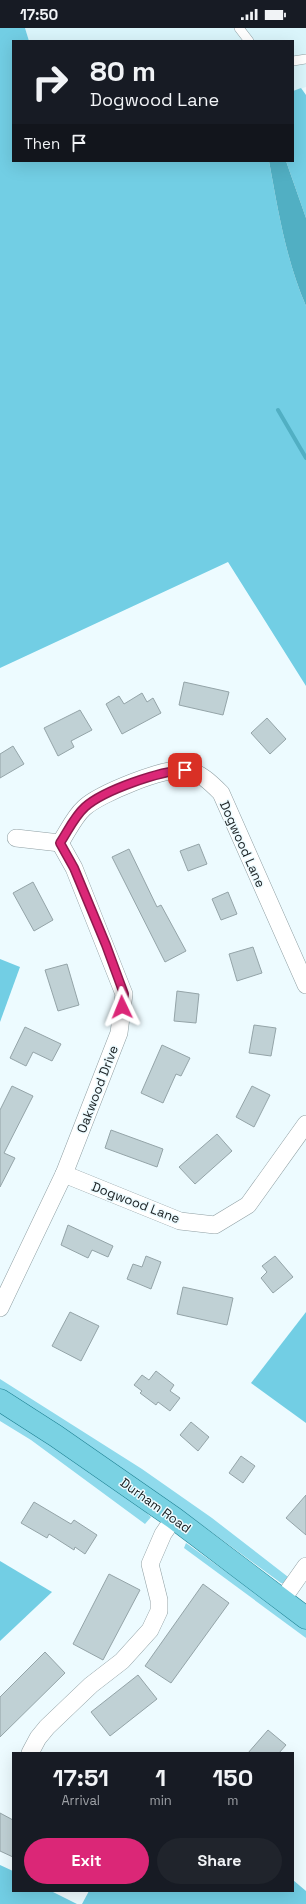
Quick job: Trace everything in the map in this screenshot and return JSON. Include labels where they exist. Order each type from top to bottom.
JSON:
[{"type":"main road","name":"Durham Road","points":[[0,1400],[56,1436],[174,1518],[306,1618]]},
{"type":"street","name":"Dogwood Lane","points":[[60,843],[75,818],[93,800],[154,775],[169,771],[185,770],[206,778],[221,793],[306,985]]},
{"type":"street","points":[[16,838],[60,843]]},
{"type":"street","name":"Oakwood Drive","points":[[0,1308],[64,1174],[119,1033],[124,994],[74,868],[60,843]]},
{"type":"street","name":"Dogwood Lane","points":[[64,1174],[180,1221],[215,1226],[248,1205],[306,1124]]},
{"type":"street","points":[[31,1752],[38,1738],[47,1727],[91,1685],[122,1661],[150,1630],[159,1611],[160,1600],[150,1564],[163,1534],[174,1518]]},
{"type":"street","points":[[282,1600],[306,1566]]},
{"type":"lane","points":[[239,28],[248,40]]},
{"type":"lane","points":[[294,61],[306,59]]},
{"type":"shaded area","points":[[0,28],[25,28],[29,40],[12,40],[12,162],[269,162],[279,216],[288,253],[306,306],[306,686],[228,562],[0,668]]},
{"type":"shaded area","points":[[25,28],[306,28],[306,87],[294,91],[294,40],[29,40]]},
{"type":"shaded area","points":[[301,88],[306,95],[306,218],[286,162],[294,162],[294,91]]},
{"type":"shaded area","points":[[269,162],[286,162],[306,218],[306,306],[293,271],[279,216]]},
{"type":"shaded area","points":[[0,959],[20,967],[0,1022]]},
{"type":"shaded area","points":[[306,1312],[306,1423],[251,1383]]},
{"type":"shaded area","points":[[0,1379],[142,1469],[212,1518],[292,1580],[286,1584],[281,1583],[184,1512],[0,1391]]},
{"type":"shaded area","points":[[0,1409],[140,1506],[151,1517],[145,1524],[31,1440],[0,1421]]},
{"type":"shaded area","points":[[186,1543],[306,1629],[306,1638],[184,1548]]},
{"type":"shaded area","points":[[0,1561],[52,1592],[0,1641]]},
{"type":"shaded area","points":[[0,1865],[12,1871],[12,1892],[53,1892],[77,1904],[0,1904]]},
{"type":"shaded area","points":[[294,1881],[306,1891],[306,1904],[82,1904],[88,1892],[294,1892]]},
{"type":"building","points":[[184,682],[229,692],[223,715],[179,705]]},
{"type":"building","points":[[142,693],[147,702],[153,698],[161,713],[122,734],[106,704],[119,696],[124,704]]},
{"type":"building","points":[[80,710],[92,730],[71,741],[74,747],[58,756],[44,728]]},
{"type":"building","points":[[267,718],[286,739],[270,754],[251,733]]},
{"type":"building","points":[[13,746],[24,764],[0,778],[0,754]]},
{"type":"building","points":[[199,844],[207,864],[188,871],[180,851]]},
{"type":"building","points":[[129,849],[157,907],[161,905],[186,951],[165,962],[112,857]]},
{"type":"building","points":[[33,882],[53,920],[34,931],[13,893]]},
{"type":"building","points":[[228,892],[237,914],[221,920],[212,899]]},
{"type":"building","points":[[253,947],[262,973],[237,981],[229,954]]},
{"type":"building","points":[[67,964],[79,1005],[58,1011],[45,970]]},
{"type":"building","points":[[177,991],[199,994],[196,1023],[174,1021]]},
{"type":"building","points":[[254,1025],[276,1028],[271,1056],[249,1053]]},
{"type":"building","points":[[25,1027],[61,1044],[52,1061],[33,1052],[26,1066],[10,1058]]},
{"type":"building","points":[[162,1045],[190,1058],[181,1076],[176,1074],[163,1103],[141,1093]]},
{"type":"building","points":[[12,1086],[33,1096],[4,1153],[15,1158],[0,1187],[0,1110]]},
{"type":"building","points":[[252,1086],[270,1095],[254,1127],[236,1117]]},
{"type":"building","points":[[111,1130],[163,1149],[157,1167],[105,1148]]},
{"type":"building","points":[[217,1134],[232,1151],[195,1184],[179,1167]]},
{"type":"building","points":[[68,1225],[113,1246],[108,1257],[92,1250],[88,1258],[61,1245]]},
{"type":"building","points":[[146,1256],[161,1262],[151,1289],[127,1279],[133,1264],[142,1267]]},
{"type":"building","points":[[275,1256],[293,1277],[273,1293],[261,1278],[267,1272],[262,1266]]},
{"type":"building","points":[[183,1287],[233,1298],[227,1325],[177,1314]]},
{"type":"building","points":[[70,1312],[99,1326],[81,1361],[52,1346]]},
{"type":"building","points":[[156,1371],[174,1385],[170,1391],[180,1398],[170,1411],[158,1402],[156,1405],[140,1393],[142,1391],[134,1385],[142,1375],[149,1380]]},
{"type":"building","points":[[191,1422],[209,1437],[198,1451],[180,1435]]},
{"type":"building","points":[[241,1456],[255,1466],[243,1483],[229,1473]]},
{"type":"building","points":[[306,1495],[306,1535],[286,1518]]},
{"type":"building","points":[[34,1502],[71,1524],[74,1520],[97,1535],[85,1554],[75,1547],[74,1550],[49,1534],[47,1538],[21,1523]]},
{"type":"building","points":[[109,1574],[140,1590],[103,1660],[73,1644]]},
{"type":"building","points":[[203,1584],[229,1603],[171,1683],[145,1666]]},
{"type":"building","points":[[45,1652],[65,1673],[0,1737],[0,1697]]},
{"type":"building","points":[[138,1675],[157,1699],[110,1736],[91,1712]]},
{"type":"building","points":[[268,1730],[286,1745],[280,1752],[249,1752]]},
{"type":"building","points":[[0,1813],[12,1819],[12,1857],[0,1851]]},
{"type":"waterway","points":[[278,410],[306,458]]},
{"type":"route","points":[[122,1007],[124,994],[106,945],[74,868],[60,843],[75,818],[93,800],[154,775],[169,771],[185,770]]}]
